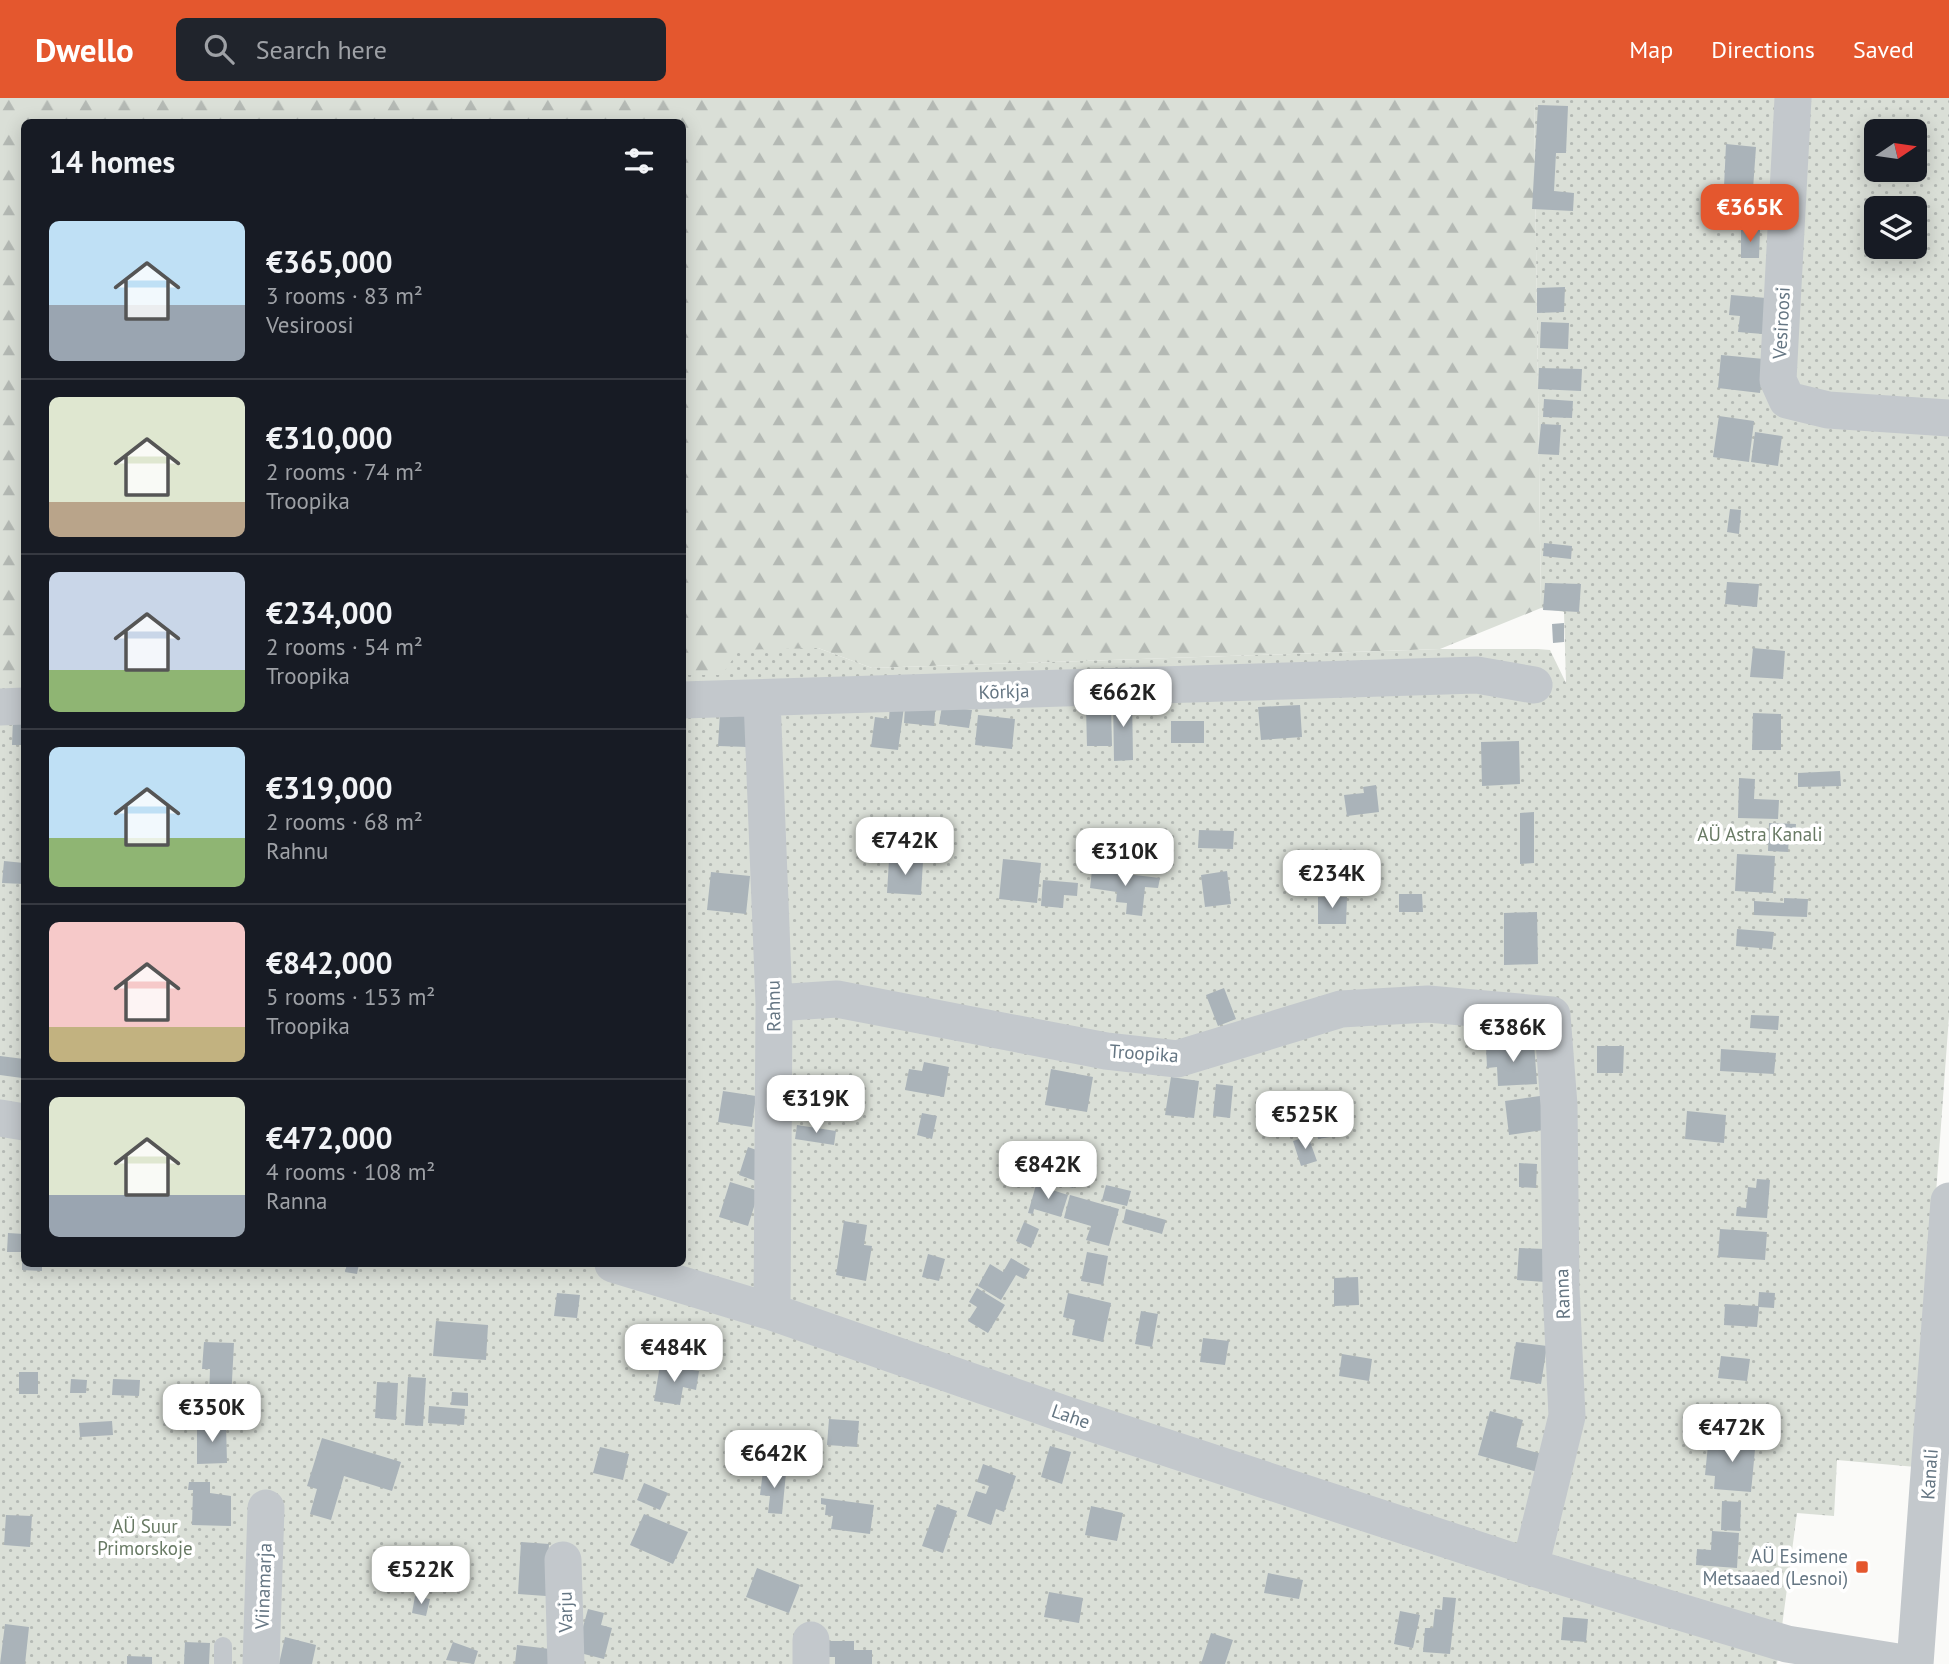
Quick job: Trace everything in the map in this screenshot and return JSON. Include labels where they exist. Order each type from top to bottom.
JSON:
[{"type":"street","name":"Vesiroosi","points":[[1793,98],[1778,380],[1787,400],[1828,410],[1949,418]]},
{"type":"street","name":"Kõrkja","points":[[686,700],[1477,675],[1534,685]]},
{"type":"street","name":"Rahnu","points":[[762,699],[774,1003],[772,1312]]},
{"type":"street","points":[[0,707],[21,706]]},
{"type":"street","name":"Troopika","points":[[774,1003],[837,999],[1106,1051],[1177,1059],[1341,1009],[1428,1004],[1552,1016]]},
{"type":"street","name":"Ranna","points":[[1530,1567],[1567,1416],[1559,1105],[1552,1016]]},
{"type":"street","points":[[0,1118],[21,1122]]},
{"type":"street","name":"Kanali","points":[[1915,1664],[1949,1201]]},
{"type":"street","name":"Lahe","points":[[623,1267],[772,1312],[1077,1419],[1530,1567],[1787,1644],[1910,1664]]},
{"type":"street","name":"Viinamarja","points":[[261,1664],[265,1508]]},
{"type":"street","name":"Varju","points":[[563,1560],[566,1664]]},
{"type":"green space","points":[[0,98],[1534,98],[1541,608],[1440,649],[872,668],[818,648],[722,675],[686,675],[686,119],[21,119],[21,681],[0,681]]},
{"type":"green space","points":[[1534,98],[1949,98],[1949,1016],[1916,1467],[1837,1460],[1834,1516],[1797,1513],[1777,1664],[0,1664],[0,681],[21,681],[21,1267],[686,1267],[686,675],[722,675],[739,650],[818,648],[872,668],[1440,649],[1538,649],[1550,650],[1566,683],[1564,612],[1541,608]]},
{"type":"building","points":[[1538,105],[1568,106],[1566,153],[1556,153],[1554,191],[1574,193],[1573,211],[1532,209]]},
{"type":"building","points":[[1726,144],[1756,147],[1753,189],[1724,187]]},
{"type":"building","points":[[1741,230],[1760,230],[1759,258],[1741,258]]},
{"type":"building","points":[[1565,287],[1564,312],[1537,313],[1537,288]]},
{"type":"building","points":[[1731,295],[1766,298],[1763,334],[1738,332],[1740,316],[1729,315]]},
{"type":"building","points":[[1541,322],[1569,323],[1568,349],[1540,348]]},
{"type":"building","points":[[1721,355],[1764,359],[1760,393],[1718,388]]},
{"type":"building","points":[[1539,368],[1582,369],[1581,391],[1538,389]]},
{"type":"building","points":[[1544,399],[1573,401],[1572,418],[1543,417]]},
{"type":"building","points":[[1719,416],[1754,421],[1749,462],[1713,457]]},
{"type":"building","points":[[1541,424],[1561,425],[1559,455],[1538,454]]},
{"type":"building","points":[[1755,432],[1782,436],[1778,466],[1751,462]]},
{"type":"building","points":[[1730,509],[1741,510],[1739,534],[1727,532]]},
{"type":"building","points":[[1544,543],[1572,546],[1571,559],[1543,556]]},
{"type":"building","points":[[1727,582],[1759,584],[1757,607],[1725,604]]},
{"type":"building","points":[[1545,583],[1581,584],[1579,612],[1543,610]]},
{"type":"building","points":[[1564,623],[1564,642],[1553,643],[1552,624]]},
{"type":"building","points":[[1753,648],[1785,651],[1783,679],[1750,677]]},
{"type":"building","points":[[1113,698],[1132,698],[1133,760],[1114,761]]},
{"type":"building","points":[[936,702],[934,726],[904,723],[905,707]]},
{"type":"building","points":[[890,705],[904,707],[898,750],[871,747],[875,717],[889,719]]},
{"type":"building","points":[[1300,705],[1302,737],[1261,740],[1258,707]]},
{"type":"building","points":[[942,706],[972,710],[969,728],[939,724]]},
{"type":"building","points":[[1111,706],[1112,746],[1087,746],[1086,707]]},
{"type":"building","points":[[720,713],[750,715],[748,747],[718,746]]},
{"type":"building","points":[[1753,713],[1781,714],[1781,750],[1752,750]]},
{"type":"building","points":[[978,715],[1015,719],[1012,749],[975,745]]},
{"type":"building","points":[[13,719],[21,719],[21,745],[12,745]]},
{"type":"building","points":[[1171,721],[1204,721],[1204,743],[1171,743]]},
{"type":"building","points":[[1519,741],[1520,784],[1482,786],[1481,742]]},
{"type":"building","points":[[1840,771],[1841,786],[1798,787],[1798,773]]},
{"type":"building","points":[[1739,778],[1755,779],[1754,799],[1779,800],[1778,819],[1738,818]]},
{"type":"building","points":[[1376,785],[1379,812],[1347,816],[1344,795],[1364,793],[1363,787]]},
{"type":"building","points":[[1534,812],[1534,863],[1520,864],[1520,813]]},
{"type":"building","points":[[1769,823],[1796,824],[1795,836],[1789,836],[1788,852],[1768,851]]},
{"type":"building","points":[[1199,830],[1234,831],[1233,849],[1198,848]]},
{"type":"building","points":[[1737,854],[1775,856],[1773,893],[1735,891]]},
{"type":"building","points":[[1003,859],[1041,863],[1037,903],[999,899]]},
{"type":"building","points":[[889,860],[923,861],[921,895],[887,893]]},
{"type":"building","points":[[4,861],[21,863],[21,884],[2,883]]},
{"type":"building","points":[[1092,870],[1160,878],[1158,888],[1145,887],[1142,916],[1126,914],[1127,903],[1116,902],[1117,892],[1090,888]]},
{"type":"building","points":[[1227,871],[1231,904],[1205,907],[1201,875]]},
{"type":"building","points":[[711,872],[750,876],[746,914],[707,910]]},
{"type":"building","points":[[1043,880],[1078,883],[1077,896],[1064,895],[1063,908],[1041,906]]},
{"type":"building","points":[[1399,894],[1422,894],[1423,912],[1399,912]]},
{"type":"building","points":[[1318,897],[1347,897],[1346,924],[1318,924]]},
{"type":"building","points":[[1784,898],[1808,899],[1807,917],[1754,915],[1754,901],[1784,903]]},
{"type":"building","points":[[1537,912],[1538,964],[1504,965],[1504,913]]},
{"type":"building","points":[[1737,929],[1774,932],[1772,949],[1736,946]]},
{"type":"building","points":[[1224,988],[1236,1019],[1218,1026],[1206,995]]},
{"type":"building","points":[[1751,1015],[1779,1016],[1778,1030],[1750,1028]]},
{"type":"building","points":[[1534,1043],[1537,1084],[1498,1086],[1497,1067],[1487,1068],[1486,1046]]},
{"type":"building","points":[[1597,1046],[1624,1046],[1623,1073],[1597,1073]]},
{"type":"building","points":[[1721,1049],[1776,1053],[1774,1074],[1720,1071]]},
{"type":"building","points":[[0,1056],[21,1059],[21,1078],[0,1075]]},
{"type":"building","points":[[924,1062],[949,1067],[944,1097],[905,1090],[909,1069],[922,1071]]},
{"type":"building","points":[[1051,1069],[1093,1077],[1087,1112],[1045,1105]]},
{"type":"building","points":[[1171,1077],[1199,1081],[1194,1118],[1165,1115]]},
{"type":"building","points":[[1216,1084],[1233,1086],[1230,1118],[1213,1116]]},
{"type":"building","points":[[723,1091],[756,1096],[752,1127],[718,1122]]},
{"type":"building","points":[[1325,1095],[1331,1121],[1312,1126],[1306,1100]]},
{"type":"building","points":[[1547,1095],[1551,1129],[1509,1135],[1505,1101]]},
{"type":"building","points":[[1687,1111],[1726,1115],[1724,1143],[1685,1139]]},
{"type":"building","points":[[922,1113],[937,1116],[932,1139],[917,1135]]},
{"type":"building","points":[[797,1125],[836,1131],[834,1145],[795,1139]]},
{"type":"building","points":[[1327,1125],[1330,1137],[1318,1139],[1316,1128]]},
{"type":"building","points":[[1308,1136],[1317,1161],[1301,1166],[1293,1141]]},
{"type":"building","points":[[748,1147],[765,1153],[756,1181],[739,1175]]},
{"type":"building","points":[[1066,1153],[1082,1158],[1073,1188],[1033,1177],[1037,1162],[1062,1169]]},
{"type":"building","points":[[1519,1163],[1537,1164],[1536,1188],[1519,1187]]},
{"type":"building","points":[[1757,1179],[1770,1180],[1767,1218],[1736,1216],[1737,1207],[1746,1208],[1748,1187],[1756,1188]]},
{"type":"building","points":[[730,1182],[759,1191],[748,1226],[719,1217]]},
{"type":"building","points":[[1036,1185],[1068,1195],[1061,1217],[1034,1209],[1033,1214],[1028,1213]]},
{"type":"building","points":[[1106,1185],[1131,1191],[1127,1206],[1102,1200]]},
{"type":"building","points":[[1070,1195],[1119,1209],[1109,1246],[1086,1240],[1091,1226],[1064,1218]]},
{"type":"building","points":[[1126,1209],[1166,1220],[1162,1234],[1123,1223]]},
{"type":"building","points":[[844,1221],[867,1225],[864,1245],[872,1246],[866,1281],[836,1275]]},
{"type":"building","points":[[1024,1222],[1039,1229],[1031,1248],[1016,1241]]},
{"type":"building","points":[[1720,1229],[1767,1232],[1765,1260],[1718,1257]]},
{"type":"building","points":[[8,1233],[21,1234],[21,1252],[7,1252]]},
{"type":"building","points":[[1519,1248],[1547,1249],[1545,1282],[1517,1280]]},
{"type":"building","points":[[1087,1252],[1108,1256],[1103,1285],[1081,1281]]},
{"type":"building","points":[[928,1254],[945,1259],[939,1281],[922,1277]]},
{"type":"building","points":[[1011,1258],[1030,1269],[1024,1279],[1016,1275],[1001,1300],[978,1286],[990,1264],[1003,1272]]},
{"type":"building","points":[[22,1267],[42,1267],[42,1271],[22,1270]]},
{"type":"building","points":[[346,1267],[358,1267],[357,1274],[345,1272]]},
{"type":"building","points":[[1358,1277],[1359,1305],[1334,1306],[1334,1278]]},
{"type":"building","points":[[977,1288],[1005,1305],[988,1333],[968,1321],[977,1307],[969,1302]]},
{"type":"building","points":[[1759,1292],[1775,1293],[1774,1308],[1759,1307],[1757,1327],[1724,1325],[1725,1304],[1758,1306]]},
{"type":"building","points":[[557,1293],[580,1295],[577,1318],[554,1316]]},
{"type":"building","points":[[1068,1293],[1111,1303],[1103,1342],[1072,1335],[1075,1320],[1063,1317]]},
{"type":"building","points":[[1141,1311],[1158,1314],[1152,1347],[1135,1344]]},
{"type":"building","points":[[436,1321],[488,1325],[486,1360],[433,1356]]},
{"type":"building","points":[[1203,1338],[1229,1341],[1225,1365],[1200,1362]]},
{"type":"building","points":[[204,1342],[234,1343],[231,1399],[209,1398],[210,1369],[202,1369]]},
{"type":"building","points":[[1516,1342],[1547,1346],[1541,1384],[1510,1379]]},
{"type":"building","points":[[1342,1354],[1372,1359],[1369,1381],[1339,1376]]},
{"type":"building","points":[[1721,1356],[1750,1359],[1747,1381],[1718,1378]]},
{"type":"building","points":[[660,1365],[699,1371],[696,1390],[683,1387],[680,1405],[654,1401]]},
{"type":"building","points":[[19,1372],[38,1372],[38,1394],[19,1394]]},
{"type":"building","points":[[408,1377],[426,1378],[423,1426],[405,1425]]},
{"type":"building","points":[[71,1379],[87,1380],[86,1393],[70,1393]]},
{"type":"building","points":[[113,1379],[140,1380],[139,1396],[112,1395]]},
{"type":"building","points":[[377,1382],[398,1383],[396,1420],[375,1418]]},
{"type":"building","points":[[452,1392],[468,1393],[468,1406],[451,1405]]},
{"type":"building","points":[[429,1406],[465,1409],[464,1425],[428,1423]]},
{"type":"building","points":[[1490,1411],[1523,1420],[1516,1447],[1546,1455],[1541,1473],[1478,1455]]},
{"type":"building","points":[[1734,1414],[1750,1415],[1748,1436],[1733,1435]]},
{"type":"building","points":[[829,1419],[859,1421],[857,1447],[827,1445]]},
{"type":"building","points":[[112,1421],[113,1435],[80,1437],[79,1423]]},
{"type":"building","points":[[197,1424],[226,1424],[227,1463],[197,1464]]},
{"type":"building","points":[[1722,1436],[1756,1439],[1751,1492],[1714,1489],[1715,1476],[1705,1475],[1708,1445],[1721,1446]]},
{"type":"building","points":[[322,1438],[401,1462],[392,1491],[344,1476],[331,1520],[310,1514],[317,1489],[307,1486]]},
{"type":"building","points":[[1050,1446],[1071,1452],[1062,1484],[1041,1477]]},
{"type":"building","points":[[600,1447],[629,1454],[623,1480],[593,1473]]},
{"type":"building","points":[[983,1464],[1016,1476],[1004,1512],[996,1509],[991,1525],[967,1516],[976,1491],[986,1494],[989,1486],[977,1482]]},
{"type":"building","points":[[763,1471],[786,1473],[782,1514],[768,1513],[770,1496],[760,1495]]},
{"type":"building","points":[[189,1482],[210,1482],[210,1493],[231,1496],[231,1526],[192,1525],[193,1490],[188,1490]]},
{"type":"building","points":[[644,1483],[668,1493],[660,1510],[637,1500]]},
{"type":"building","points":[[821,1498],[874,1505],[870,1534],[831,1529],[833,1516],[825,1515],[826,1505],[821,1504]]},
{"type":"building","points":[[1722,1501],[1741,1502],[1740,1531],[1721,1530]]},
{"type":"building","points":[[937,1504],[957,1511],[943,1553],[922,1546]]},
{"type":"building","points":[[1091,1506],[1123,1513],[1117,1541],[1085,1535]]},
{"type":"building","points":[[644,1514],[688,1532],[673,1564],[630,1545]]},
{"type":"building","points":[[6,1515],[32,1516],[30,1547],[4,1545]]},
{"type":"building","points":[[1712,1531],[1739,1533],[1737,1568],[1696,1565],[1697,1549],[1711,1550]]},
{"type":"building","points":[[521,1542],[549,1544],[546,1596],[518,1594]]},
{"type":"building","points":[[757,1568],[800,1585],[789,1613],[746,1597]]},
{"type":"building","points":[[1268,1573],[1303,1580],[1299,1599],[1264,1593]]},
{"type":"building","points":[[1049,1592],[1083,1598],[1079,1623],[1044,1617]]},
{"type":"building","points":[[415,1596],[430,1599],[426,1616],[412,1613]]},
{"type":"building","points":[[1443,1597],[1456,1598],[1450,1654],[1423,1652],[1425,1628],[1433,1628],[1435,1609],[1442,1610]]},
{"type":"building","points":[[588,1609],[604,1613],[601,1625],[612,1628],[604,1659],[576,1652]]},
{"type":"building","points":[[1400,1611],[1420,1615],[1413,1648],[1394,1644]]},
{"type":"building","points":[[1563,1617],[1588,1619],[1586,1642],[1561,1640]]},
{"type":"building","points":[[5,1624],[29,1627],[25,1664],[0,1664]]},
{"type":"building","points":[[1211,1633],[1233,1640],[1225,1664],[1201,1664]]},
{"type":"building","points":[[285,1637],[316,1645],[312,1664],[279,1664]]},
{"type":"building","points":[[827,1641],[854,1641],[854,1650],[872,1650],[872,1664],[835,1664],[835,1657],[827,1657]]},
{"type":"building","points":[[185,1642],[210,1643],[209,1664],[184,1664]]},
{"type":"building","points":[[453,1642],[478,1651],[474,1664],[446,1660]]},
{"type":"building","points":[[517,1645],[550,1649],[548,1664],[515,1664]]},
{"type":"building","points":[[127,1656],[152,1657],[152,1664],[127,1664]]},
{"type":"place","name":"AÜ Esimene Metsaaed (Lesnoi)","points":[[1862,1567]]},
{"type":"park label","name":"AÜ Astra Kanali","points":[[1760,834]]},
{"type":"park label","name":"AÜ Suur Primorskoje","points":[[145,1537]]}]
